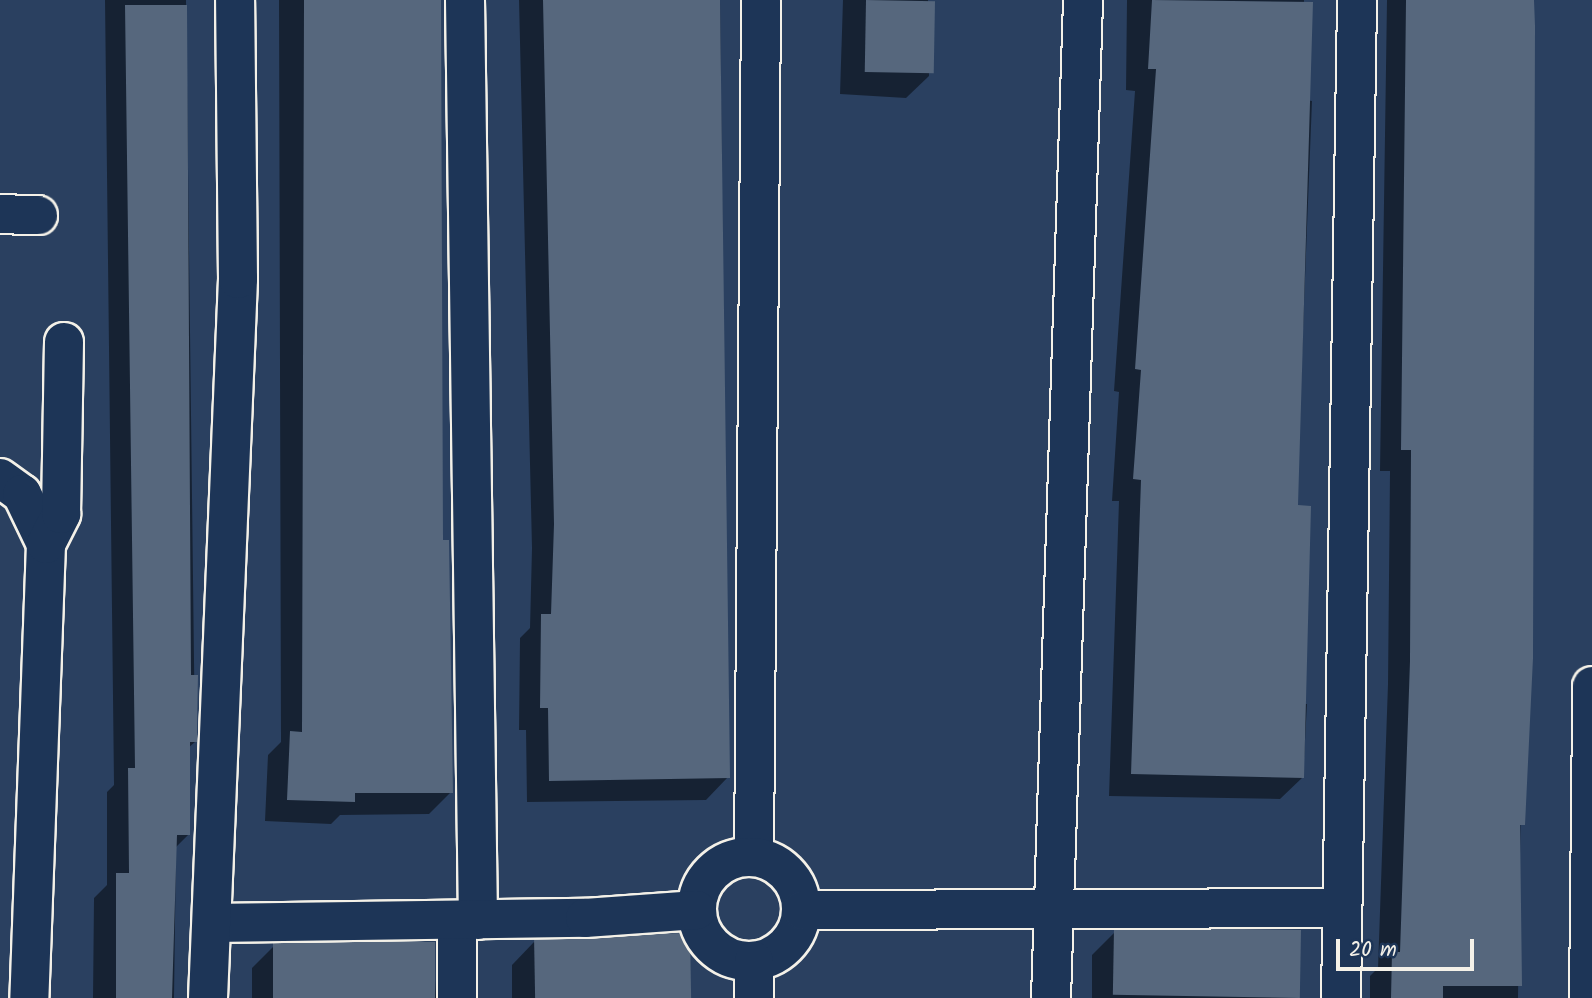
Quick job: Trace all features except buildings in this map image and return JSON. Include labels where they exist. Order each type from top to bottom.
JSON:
[{"type":"street","points":[[208,998],[238,279],[235,0]]},
{"type":"street","points":[[457,998],[468,920],[465,0]]},
{"type":"street","points":[[754,856],[761,0]]},
{"type":"street","points":[[1051,998],[1050,908],[1083,0]]},
{"type":"street","points":[[1342,998],[1357,0]]},
{"type":"street","points":[[0,214],[38,215]]},
{"type":"street","points":[[29,998],[46,544],[61,514],[64,342]]},
{"type":"street","points":[[0,478],[22,494],[46,544]]},
{"type":"street","points":[[1589,998],[1592,686]]},
{"type":"street","points":[[754,856],[780,865],[792,878],[802,910],[790,943],[754,979],[714,947],[697,910],[700,889],[718,865],[754,856]]},
{"type":"street","points":[[802,910],[1342,908]]},
{"type":"street","points":[[212,923],[468,920],[697,910]]}]
